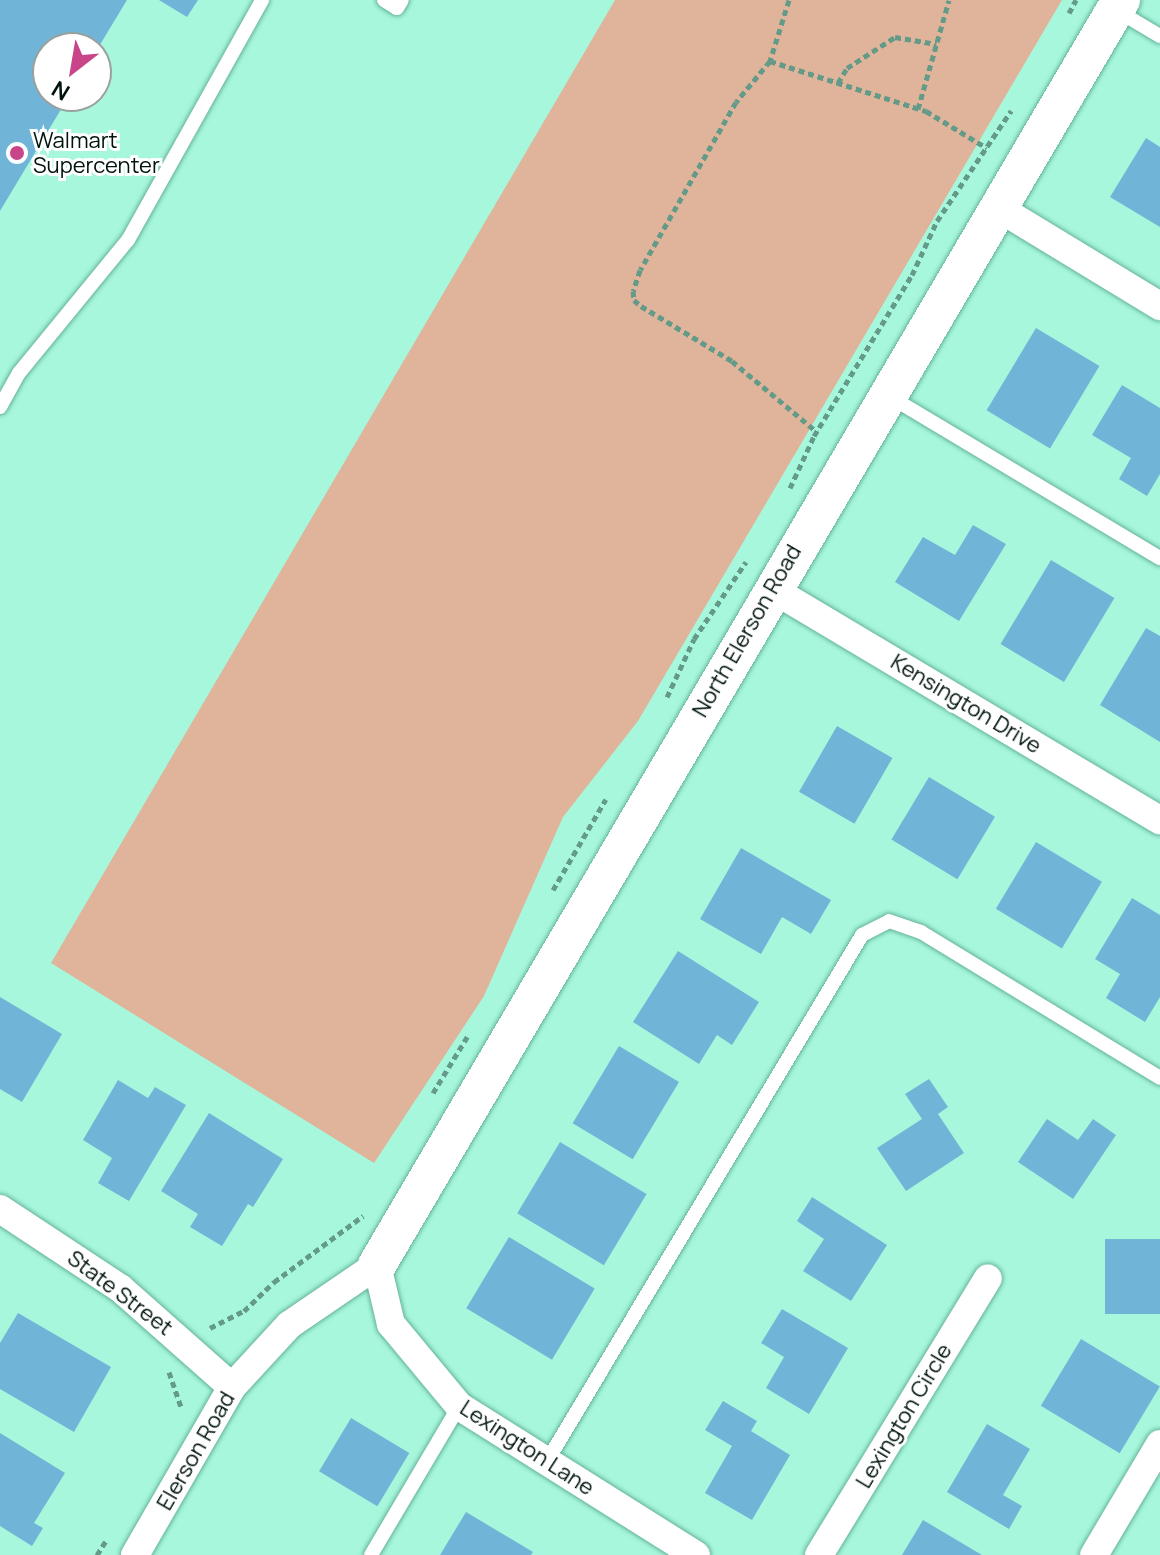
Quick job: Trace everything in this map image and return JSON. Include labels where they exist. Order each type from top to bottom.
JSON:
[{"type":"street","name":"North Elerson Road","points":[[377,1265],[1118,3]]},
{"type":"street","points":[[997,207],[1160,306]]},
{"type":"street","name":"Kensington Drive","points":[[772,589],[1160,820]]},
{"type":"street","name":"State Street","points":[[4,1219],[120,1288],[232,1387]]},
{"type":"street","name":"Elerson Road","points":[[135,1555],[232,1387],[289,1325],[377,1265]]},
{"type":"street","name":"Lexington Lane","points":[[377,1265],[391,1324],[459,1406],[545,1463],[696,1555]]},
{"type":"street","name":"Lexington Circle","points":[[819,1555],[988,1278]]},
{"type":"street","points":[[1094,1555],[1160,1444]]},
{"type":"lane","points":[[0,407],[19,373],[128,240],[262,0]]},
{"type":"lane","points":[[384,0],[397,8],[402,0]]},
{"type":"lane","points":[[1118,3],[1160,36]]},
{"type":"lane","points":[[886,395],[1160,558]]},
{"type":"lane","points":[[545,1463],[862,935],[889,921],[921,932],[1160,1078]]},
{"type":"lane","points":[[371,1555],[459,1406]]},
{"type":"path","points":[[789,0],[770,61],[736,102],[640,270],[633,291],[634,300],[641,306],[732,361],[817,432]]},
{"type":"path","points":[[918,109],[949,0]]},
{"type":"path","points":[[1063,24],[1076,0]]},
{"type":"path","points":[[838,83],[847,68],[895,37],[936,44]]},
{"type":"path","points":[[770,61],[918,109],[1020,167]]},
{"type":"path","points":[[788,491],[817,432],[912,275],[937,221],[1013,109]]},
{"type":"path","points":[[666,699],[694,639],[751,555]]},
{"type":"path","points":[[549,898],[607,797]]},
{"type":"path","points":[[427,1105],[471,1031]]},
{"type":"path","points":[[176,1420],[183,1407],[167,1374],[185,1344],[244,1311],[274,1282],[367,1213]]},
{"type":"path","points":[[97,1555],[113,1528]]},
{"type":"shaded area","points":[[615,0],[1062,0],[638,721],[563,817],[484,996],[374,1163],[51,963]]},
{"type":"building","name":"Walmart Supercenter","points":[[0,0],[127,0],[108,32],[32,32],[32,112],[59,112],[0,211]]},
{"type":"building","points":[[159,0],[198,0],[187,17]]},
{"type":"building","points":[[1146,138],[1160,147],[1160,227],[1110,197]]},
{"type":"building","points":[[1036,328],[1099,366],[1050,448],[987,410]]},
{"type":"building","points":[[1122,385],[1160,408],[1160,474],[1147,496],[1119,479],[1131,458],[1092,435]]},
{"type":"building","points":[[973,525],[1006,544],[959,621],[895,582],[923,537],[955,555]]},
{"type":"building","points":[[1051,560],[1114,598],[1064,682],[1001,644]]},
{"type":"building","points":[[1146,628],[1160,636],[1160,742],[1100,705]]},
{"type":"building","points":[[837,726],[892,758],[854,824],[799,792]]},
{"type":"building","points":[[929,777],[995,817],[957,879],[891,840]]},
{"type":"building","points":[[1036,842],[1102,882],[1062,949],[996,909]]},
{"type":"building","points":[[741,848],[831,900],[811,934],[782,917],[761,954],[700,919]]},
{"type":"building","points":[[1132,898],[1160,915],[1160,997],[1145,1022],[1106,998],[1120,974],[1095,959]]},
{"type":"building","points":[[678,951],[759,1002],[732,1045],[717,1035],[699,1064],[633,1022]]},
{"type":"building","points":[[0,997],[62,1034],[22,1102],[0,1089]]},
{"type":"building","points":[[619,1046],[679,1082],[633,1159],[573,1123]]},
{"type":"building","points":[[929,1079],[948,1107],[938,1114],[964,1153],[906,1191],[877,1148],[922,1119],[905,1094]]},
{"type":"building","points":[[118,1080],[148,1098],[155,1087],[186,1105],[129,1201],[98,1183],[112,1158],[83,1140]]},
{"type":"building","points":[[209,1113],[283,1159],[253,1207],[248,1204],[222,1246],[190,1227],[198,1214],[161,1191]]},
{"type":"building","points":[[1047,1119],[1078,1140],[1093,1119],[1116,1135],[1073,1199],[1018,1162]]},
{"type":"building","points":[[560,1142],[647,1194],[604,1265],[517,1213]]},
{"type":"building","points":[[812,1197],[887,1245],[851,1301],[803,1271],[824,1239],[797,1221]]},
{"type":"building","points":[[509,1237],[595,1289],[552,1360],[466,1308]]},
{"type":"building","points":[[1105,1239],[1160,1239],[1160,1314],[1105,1314]]},
{"type":"building","points":[[782,1309],[848,1348],[809,1414],[766,1388],[784,1357],[761,1343]]},
{"type":"building","points":[[18,1313],[111,1367],[74,1432],[0,1389],[0,1343]]},
{"type":"building","points":[[1081,1339],[1160,1386],[1120,1453],[1041,1406]]},
{"type":"building","points":[[723,1401],[757,1421],[751,1431],[790,1455],[752,1520],[705,1493],[732,1446],[705,1430]]},
{"type":"building","points":[[351,1418],[409,1453],[377,1506],[319,1471]]},
{"type":"building","points":[[987,1424],[1030,1449],[1003,1495],[1022,1506],[1009,1529],[947,1492]]},
{"type":"building","points":[[0,1433],[65,1473],[34,1523],[43,1528],[32,1546],[0,1526]]},
{"type":"building","points":[[466,1512],[533,1552],[531,1555],[440,1555]]},
{"type":"building","points":[[923,1520],[982,1555],[902,1555]]},
{"type":"place","name":"Walmart Supercenter","points":[[17,153]]}]
